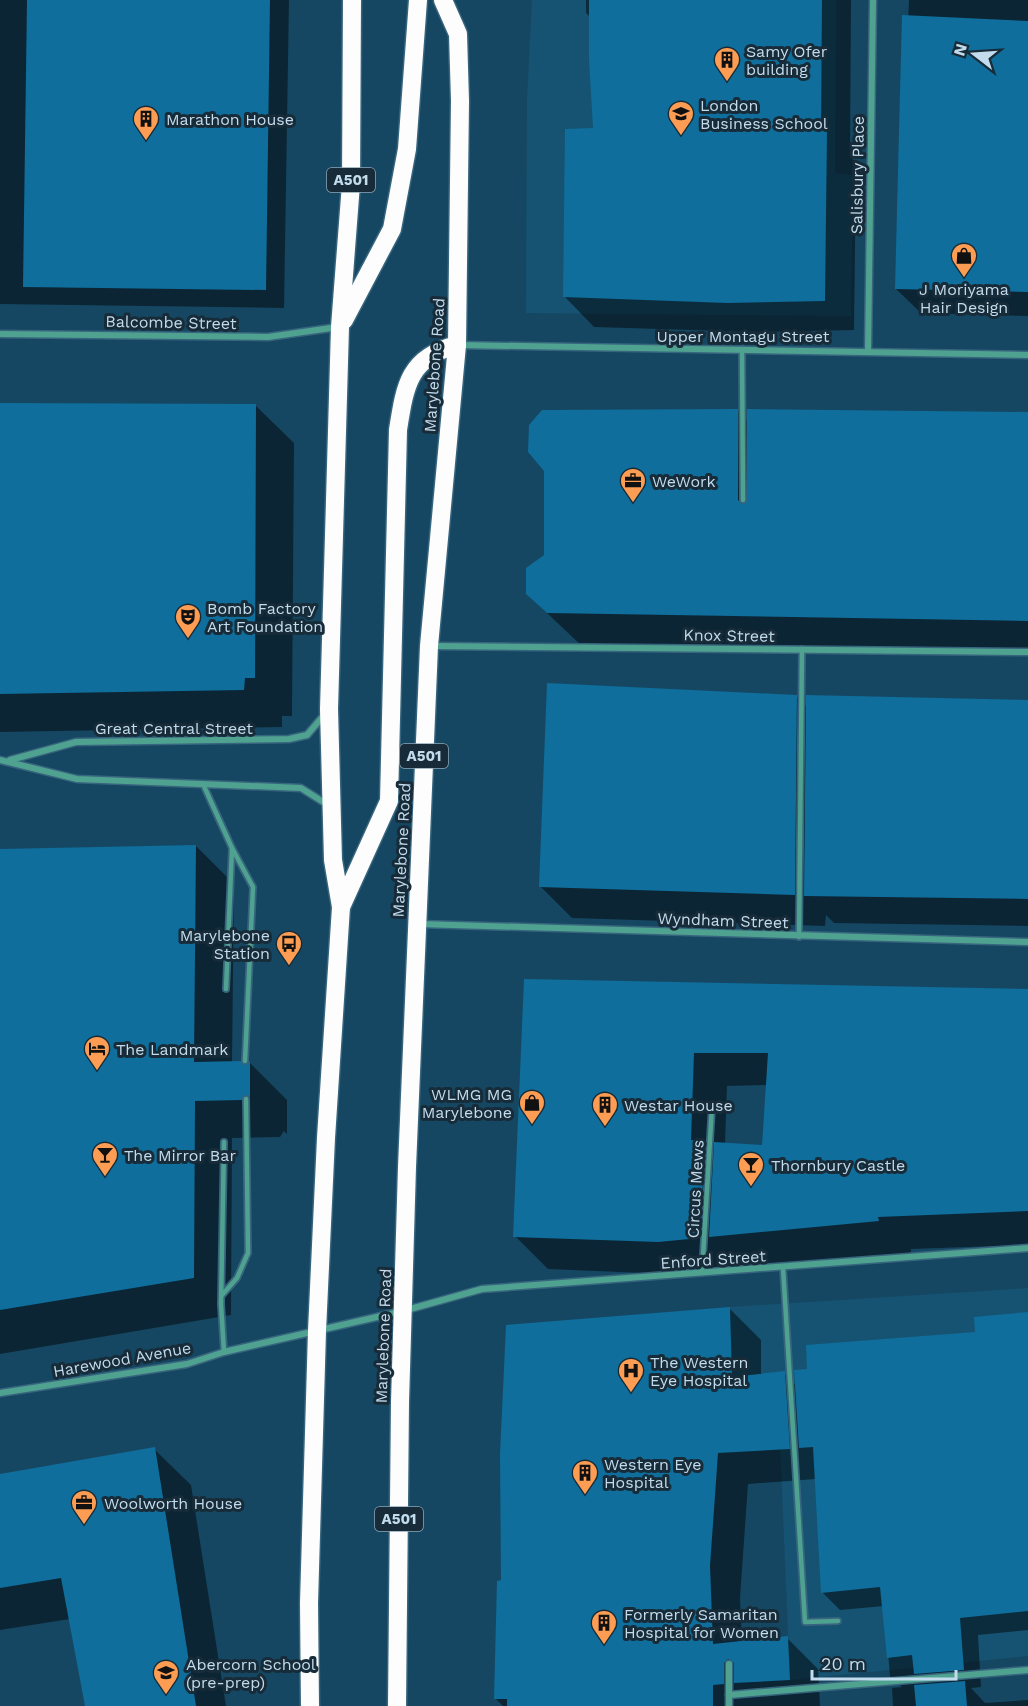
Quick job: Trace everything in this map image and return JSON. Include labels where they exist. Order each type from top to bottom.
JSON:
[{"type":"highway","name":"A501","points":[[309,1706],[316,1331],[341,907],[333,860],[329,709],[340,327],[351,184],[352,0]]},
{"type":"highway","points":[[340,327],[392,228],[407,149],[418,0]]},
{"type":"highway","name":"Marylebone Road","points":[[397,1706],[403,1311],[429,646],[458,345],[460,101],[458,34],[443,0]]},
{"type":"highway","points":[[341,907],[389,801],[398,430],[402,404],[414,370],[424,358],[458,345]]},
{"type":"street","name":"Salisbury Place","points":[[868,350],[873,0]]},
{"type":"street","name":"Balcombe Street","points":[[0,334],[268,337],[340,327]]},
{"type":"street","name":"Upper Montagu Street","points":[[458,345],[868,350],[1028,355]]},
{"type":"street","name":"Knox Street","points":[[429,646],[1028,652]]},
{"type":"street","name":"Great Central Street","points":[[0,760],[9,760],[76,742],[289,739],[308,735],[329,709]]},
{"type":"street","name":"Great Central Street","points":[[9,760],[77,779],[301,788],[331,807]]},
{"type":"street","name":"Wyndham Street","points":[[417,924],[1028,942]]},
{"type":"street","name":"Enford Street","points":[[316,1331],[403,1311],[482,1289],[1028,1248]]},
{"type":"street","name":"Harewood Avenue","points":[[0,1392],[187,1364],[224,1352],[316,1331]]},
{"type":"street","points":[[729,1664],[729,1706]]},
{"type":"street","points":[[729,1695],[1028,1670]]},
{"type":"lane","points":[[742,350],[743,501]]},
{"type":"lane","points":[[799,937],[802,649]]},
{"type":"lane","points":[[203,784],[232,848],[253,887],[245,1061]]},
{"type":"lane","points":[[226,989],[232,848]]},
{"type":"lane","points":[[222,1295],[237,1278],[248,1253],[246,1098]]},
{"type":"lane","name":"Circus Mews","points":[[702,1273],[712,1106]]},
{"type":"lane","points":[[224,1142],[222,1295],[224,1352]]},
{"type":"lane","points":[[783,1268],[805,1622],[838,1621]]},
{"type":"shaded area","name":"London Business School","points":[[532,0],[836,0],[835,173],[853,175],[851,316],[526,313],[527,100]]},
{"type":"shaded area","points":[[1028,1288],[1028,1656],[790,1680],[779,1420],[732,1377],[730,1307]]},
{"type":"building","name":"Marathon House","points":[[27,0],[270,0],[266,290],[23,287]]},
{"type":"building","name":"London Business School","points":[[589,0],[822,0],[821,130],[827,131],[825,301],[727,303],[563,297],[565,129],[593,128],[589,59]]},
{"type":"building","points":[[902,15],[1028,21],[1028,292],[895,289]]},
{"type":"building","points":[[0,403],[256,404],[255,678],[245,678],[244,690],[0,694]]},
{"type":"building","points":[[738,409],[738,500],[742,504],[747,500],[747,409],[1028,412],[1028,621],[547,613],[526,594],[526,568],[544,555],[544,471],[528,452],[529,425],[542,410]]},
{"type":"building","points":[[547,683],[797,695],[795,895],[539,887]]},
{"type":"building","points":[[806,695],[1028,700],[1028,899],[804,896]]},
{"type":"building","name":"The Landmark","points":[[196,845],[194,1062],[241,1061],[245,1065],[250,1061],[250,1097],[245,1095],[242,1100],[195,1101],[194,1278],[0,1310],[0,849]]},
{"type":"building","points":[[524,979],[1028,989],[1028,1211],[878,1217],[879,1221],[709,1237],[714,1142],[762,1145],[768,1053],[694,1053],[691,1140],[705,1141],[700,1238],[658,1242],[513,1237]]},
{"type":"building","points":[[730,1307],[732,1377],[785,1371],[790,1449],[718,1453],[710,1566],[713,1644],[788,1636],[790,1680],[734,1683],[734,1663],[728,1659],[724,1663],[724,1684],[713,1685],[713,1706],[507,1706],[507,1699],[494,1699],[497,1581],[501,1580],[500,1454],[506,1325]]},
{"type":"building","points":[[1028,1312],[1028,1611],[960,1618],[964,1670],[914,1674],[912,1655],[887,1658],[880,1587],[821,1593],[813,1447],[799,1448],[794,1370],[807,1369],[806,1345],[975,1332],[974,1317]]},
{"type":"building","name":"Woolworth House","points":[[155,1447],[196,1706],[85,1706],[61,1578],[0,1588],[0,1474]]},
{"type":"building","points":[[965,1681],[967,1706],[916,1706],[914,1685]]},
{"type":"place","name":"Samy Ofer building","points":[[727,83]]},
{"type":"place","name":"London Business School","points":[[681,137]]},
{"type":"place","name":"Marathon House","points":[[146,142]]},
{"type":"place","name":"J Moriyama Hair Design","points":[[964,279]]},
{"type":"place","name":"WeWork","points":[[633,504]]},
{"type":"place","name":"Bomb Factory Art Foundation","points":[[188,640]]},
{"type":"place","name":"Marylebone Station","points":[[289,967]]},
{"type":"place","name":"The Landmark","points":[[97,1072]]},
{"type":"place","name":"WLMG MG Marylebone","points":[[532,1126]]},
{"type":"place","name":"Westar House","points":[[605,1128]]},
{"type":"place","name":"The Mirror Bar","points":[[105,1178]]},
{"type":"place","name":"Thornbury Castle","points":[[751,1188]]},
{"type":"place","name":"The Western Eye Hospital","points":[[631,1394]]},
{"type":"place","name":"Western Eye Hospital","points":[[585,1496]]},
{"type":"place","name":"Woolworth House","points":[[84,1526]]},
{"type":"place","name":"Formerly Samaritan Hospital for Women","points":[[604,1646]]},
{"type":"place","name":"Abercorn School (pre-prep)","points":[[166,1696]]}]
